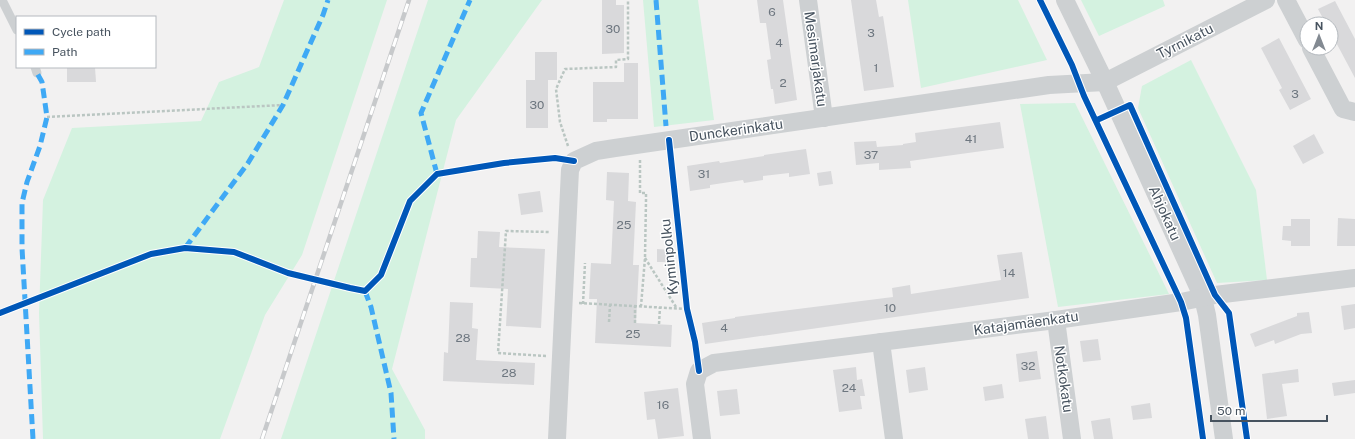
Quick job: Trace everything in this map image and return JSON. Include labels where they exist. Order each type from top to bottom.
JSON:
[{"type":"street","name":"Mesimarjakatu","points":[[808,0],[824,118]]},
{"type":"street","name":"Ahjokatu","points":[[1065,0],[1105,82],[1203,298],[1207,315],[1224,439]]},
{"type":"street","name":"Tyrnikatu","points":[[1105,82],[1266,0]]},
{"type":"street","points":[[1286,0],[1299,25]]},
{"type":"street","points":[[1315,56],[1343,108],[1355,112]]},
{"type":"street","name":"Dunckerinkatu","points":[[574,161],[596,151],[1048,85],[1105,82]]},
{"type":"street","points":[[557,439],[570,170],[574,161]]},
{"type":"street","name":"Katajamäenkatu","points":[[702,439],[695,384],[699,371],[714,363],[1056,320],[1215,295],[1355,278]]},
{"type":"street","name":"Notkokatu","points":[[1056,320],[1072,439]]},
{"type":"street","points":[[881,342],[894,439]]},
{"type":"lane","points":[[2,0],[16,28]]},
{"type":"path","points":[[574,161],[560,122],[556,89],[566,69],[616,67],[616,60],[628,59],[628,0]]},
{"type":"path","points":[[47,117],[283,105]]},
{"type":"path","points":[[640,155],[640,192],[646,193],[641,306]]},
{"type":"path","points":[[560,357],[498,353],[506,231],[567,233]]},
{"type":"path","points":[[644,258],[676,307]]},
{"type":"path","points":[[583,304],[585,263]]},
{"type":"path","points":[[572,303],[676,307],[687,309]]},
{"type":"path","points":[[609,322],[610,305]]},
{"type":"path","points":[[635,306],[635,323]]},
{"type":"path","points":[[659,324],[660,307]]},
{"type":"green space","points":[[284,0],[387,0],[302,255],[265,315],[220,439],[43,439],[39,313],[43,200],[72,128],[201,121],[219,82],[259,67]]},
{"type":"green space","points":[[428,0],[542,0],[456,120],[392,369],[425,430],[425,439],[281,439]]},
{"type":"green space","points":[[643,0],[698,0],[714,120],[654,127]]},
{"type":"green space","points":[[908,0],[1018,0],[1047,60],[921,88]]},
{"type":"green space","points":[[1081,0],[1163,0],[1165,6],[1099,36]]},
{"type":"green space","points":[[1191,60],[1256,190],[1267,280],[1217,283],[1138,108],[1142,86]]},
{"type":"green space","points":[[1075,103],[1169,294],[1058,307],[1020,104]]},
{"type":"building","points":[[602,0],[616,0],[616,5],[624,5],[624,53],[602,54]]},
{"type":"building","points":[[757,0],[783,0],[797,100],[775,104],[773,89],[771,89],[767,60],[771,59],[766,23],[760,23]]},
{"type":"building","points":[[851,0],[876,0],[879,17],[883,16],[894,87],[864,91]]},
{"type":"building","points":[[1335,1],[1355,39],[1355,78],[1339,48],[1339,16],[1322,16],[1318,9]]},
{"type":"building","points":[[1279,38],[1311,99],[1290,110],[1279,90],[1282,88],[1261,48]]},
{"type":"building","points":[[535,52],[557,52],[557,80],[548,80],[548,128],[526,128],[526,80],[535,80]]},
{"type":"building","points":[[624,63],[638,63],[638,119],[607,119],[607,122],[593,122],[593,82],[624,82]]},
{"type":"building","points":[[67,68],[95,68],[96,82],[67,82]]},
{"type":"building","points":[[1000,122],[1004,148],[910,161],[911,168],[879,170],[879,163],[856,165],[854,142],[876,141],[877,147],[903,145],[916,142],[915,133]]},
{"type":"building","points":[[1314,134],[1324,153],[1303,164],[1293,146]]},
{"type":"building","points":[[806,149],[810,174],[789,177],[789,173],[763,176],[763,180],[744,183],[743,180],[710,185],[710,188],[690,191],[687,166],[719,161],[720,163]]},
{"type":"building","points":[[831,171],[833,184],[819,186],[817,173]]},
{"type":"building","points":[[607,172],[629,173],[628,201],[636,202],[633,265],[639,265],[636,323],[672,325],[671,347],[595,343],[597,299],[589,299],[591,263],[611,264],[614,201],[606,200]]},
{"type":"building","points":[[540,191],[543,212],[521,215],[518,194]]},
{"type":"building","points":[[1338,218],[1355,219],[1355,246],[1337,246]]},
{"type":"building","points":[[1291,219],[1310,219],[1310,246],[1291,246],[1291,241],[1282,240],[1283,226],[1291,226]]},
{"type":"building","points":[[478,231],[500,232],[499,247],[545,249],[541,328],[506,326],[508,289],[470,287],[471,258],[477,258]]},
{"type":"building","points":[[657,249],[672,250],[671,262],[657,262]]},
{"type":"building","points":[[1022,252],[1029,298],[705,344],[702,323],[735,317],[893,297],[892,288],[910,285],[911,294],[1001,280],[997,255]]},
{"type":"building","points":[[450,302],[473,303],[472,328],[478,329],[476,360],[535,363],[534,385],[443,381],[444,352],[448,353]]},
{"type":"building","points":[[1355,304],[1355,328],[1344,330],[1341,306]]},
{"type":"building","points":[[1309,312],[1312,333],[1301,334],[1275,344],[1274,340],[1255,347],[1250,334],[1297,316],[1297,313]]},
{"type":"building","points":[[1098,339],[1101,360],[1083,362],[1080,341]]},
{"type":"building","points":[[1037,351],[1041,379],[1019,382],[1016,354]]},
{"type":"building","points":[[856,367],[857,380],[862,379],[865,396],[860,396],[862,409],[839,412],[833,370]]},
{"type":"building","points":[[925,367],[928,390],[909,393],[906,370]]},
{"type":"building","points":[[1298,369],[1299,382],[1282,384],[1287,416],[1267,419],[1262,374]]},
{"type":"building","points":[[1355,380],[1355,393],[1334,396],[1332,383]]},
{"type":"building","points":[[1002,384],[1004,398],[985,401],[983,387]]},
{"type":"building","points":[[678,388],[684,436],[658,439],[655,419],[647,420],[644,392]]},
{"type":"building","points":[[737,389],[740,414],[720,416],[717,391]]},
{"type":"building","points":[[1150,403],[1152,418],[1133,420],[1131,406]]},
{"type":"building","points":[[1046,416],[1049,439],[1028,439],[1025,419]]},
{"type":"building","points":[[1110,418],[1113,439],[1094,439],[1091,421]]},
{"type":"railway","points":[[262,439],[409,0]]},
{"type":"marked path","points":[[185,248],[248,163],[283,105],[323,15],[328,0]]},
{"type":"marked path","points":[[437,174],[421,113],[470,0]]},
{"type":"marked path","points":[[656,0],[666,126]]},
{"type":"marked path","points":[[33,439],[22,248],[22,203],[27,182],[40,146],[47,117],[42,82],[37,73]]},
{"type":"marked path","points":[[365,291],[371,307],[391,393],[394,439]]},
{"type":"cycle path","points":[[1040,0],[1072,65],[1084,96],[1181,302],[1186,318],[1203,439]]},
{"type":"cycle path","points":[[1097,120],[1130,105],[1215,295],[1229,313],[1247,439]]},
{"type":"cycle path","name":"Kyminpolku","points":[[669,140],[687,309],[695,342],[699,371]]},
{"type":"cycle path","points":[[0,313],[151,254],[185,248],[234,252],[288,273],[365,291],[381,275],[410,201],[437,174],[504,163],[555,158],[574,161]]}]
